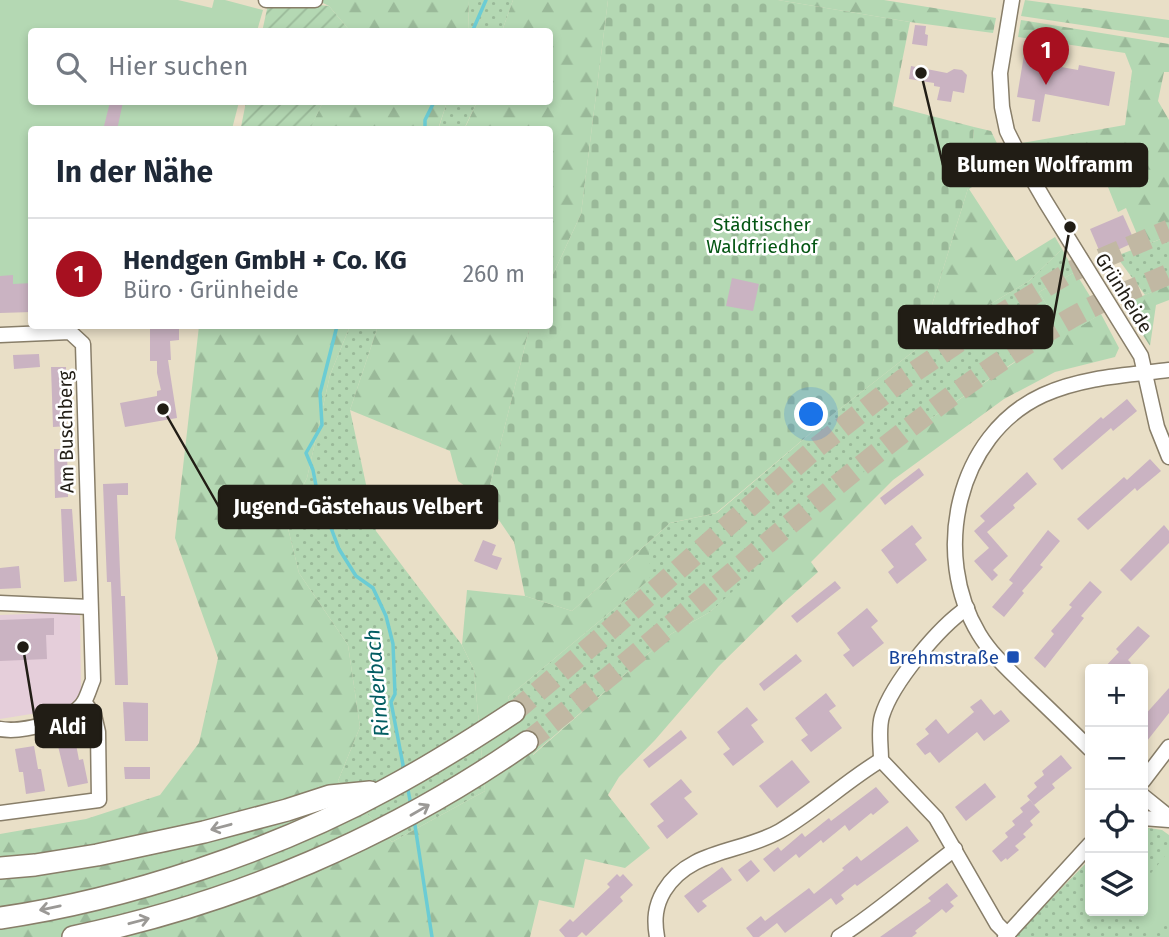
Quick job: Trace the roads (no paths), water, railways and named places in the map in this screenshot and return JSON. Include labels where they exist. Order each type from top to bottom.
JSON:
[{"type":"highway","points":[[0,918],[99,898],[158,882],[297,831],[386,790],[514,712]]},
{"type":"highway","points":[[73,937],[167,914],[308,864],[402,820],[527,742]]},
{"type":"highway","points":[[0,868],[97,855],[204,832],[330,796],[386,790]]},
{"type":"street","points":[[266,0],[315,0]]},
{"type":"street","name":"Grünheide","points":[[1012,0],[1000,65],[1000,91],[1007,131],[1045,201],[1141,356],[1159,434],[1169,457]]},
{"type":"street","name":"Am Buschberg","points":[[0,335],[70,332],[83,344],[93,680],[84,702]]},
{"type":"street","points":[[1085,744],[996,657],[979,634],[967,608],[957,573],[957,517],[961,498],[980,449],[1008,418],[1043,395],[1082,383],[1169,370]]},
{"type":"street","points":[[0,603],[90,607]]},
{"type":"street","points":[[967,608],[951,620],[934,639],[894,692],[882,716],[881,760],[936,818],[1007,936],[1085,850]]},
{"type":"street","points":[[0,729],[11,731],[44,724],[75,711],[84,702],[94,715],[98,732],[99,800],[0,813]]},
{"type":"street","points":[[1148,774],[1169,747]]},
{"type":"street","points":[[657,937],[654,924],[659,900],[671,880],[680,872],[707,857],[778,832],[881,760]]},
{"type":"street","points":[[1148,800],[1169,818]]},
{"type":"street","points":[[1148,818],[1169,818]]},
{"type":"street","points":[[839,937],[879,910],[955,849]]},
{"type":"waterway","name":"Rinderbach","points":[[474,28],[486,0]]},
{"type":"waterway","name":"Rinderbach","points":[[425,126],[432,105]]},
{"type":"waterway","name":"Rinderbach","points":[[336,329],[320,393],[322,425],[306,453],[339,549],[356,576],[373,588],[386,616],[393,644],[395,694],[391,702],[404,770]]},
{"type":"waterway","name":"Rinderbach","points":[[407,785],[411,805]]},
{"type":"waterway","name":"Rinderbach","points":[[414,819],[432,937]]},
{"type":"tunnel","points":[[514,712],[816,448],[902,380],[993,319],[1070,272],[1169,230]]},
{"type":"tunnel","points":[[527,742],[833,489],[953,395],[1058,325],[1096,305],[1169,274]]},
{"type":"place","name":"Blumen Wolframm","points":[[921,73]]},
{"type":"place","name":"Hendgen GmbH + Co. KG","points":[[1046,85]]},
{"type":"place","name":"Waldfriedhof","points":[[1070,227]]},
{"type":"place","name":"Jugend-Gästehaus Velbert","points":[[163,409]]},
{"type":"place","name":"Aldi","points":[[23,647]]},
{"type":"place","name":"Brehmstraße","points":[[1013,657]]},
{"type":"park label","name":"Städtischer Waldfriedhof","points":[[762,235]]}]
